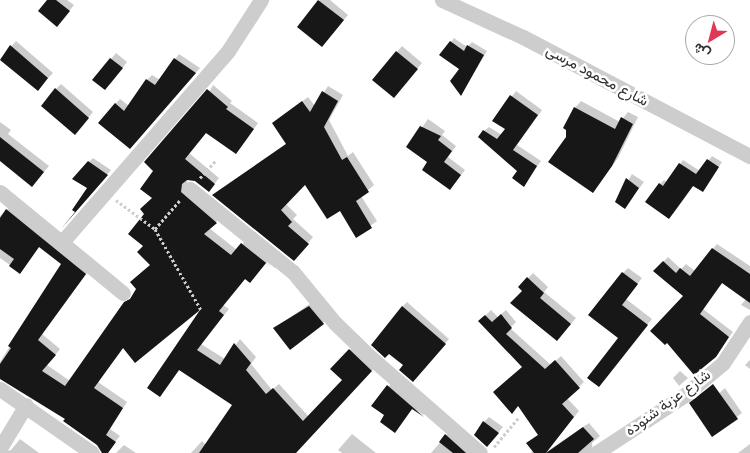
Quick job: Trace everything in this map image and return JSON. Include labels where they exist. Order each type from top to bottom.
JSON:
[{"type":"street","points":[[62,242],[104,191],[140,154],[228,51],[260,0]]},
{"type":"street","name":"شارع محمود مرسى","points":[[442,0],[523,38],[750,156]]},
{"type":"street","points":[[190,189],[293,272],[335,323],[369,356],[480,453]]},
{"type":"street","points":[[0,192],[123,293]]},
{"type":"street","name":"شارع عزبة شنوده","points":[[596,453],[686,394],[723,363],[750,322]]},
{"type":"street","points":[[0,389],[26,405],[92,453]]},
{"type":"street","points":[[0,448],[26,405]]},
{"type":"path","points":[[104,191],[155,228],[201,310]]},
{"type":"path","points":[[489,453],[518,418]]},
{"type":"building","points":[[47,0],[56,0],[70,11],[57,27],[38,11]]},
{"type":"building","points":[[318,0],[344,20],[322,47],[297,27]]},
{"type":"building","points":[[450,41],[464,51],[467,45],[484,55],[461,96],[450,81],[459,69],[439,55]]},
{"type":"building","points":[[10,45],[48,78],[38,91],[0,60]]},
{"type":"building","points":[[396,51],[418,69],[394,98],[372,80]]},
{"type":"building","points":[[110,58],[123,68],[105,90],[92,80]]},
{"type":"building","points":[[174,58],[196,73],[130,149],[98,123],[115,103],[124,111],[146,79],[155,85]]},
{"type":"building","points":[[55,88],[89,118],[75,135],[41,106]]},
{"type":"building","points":[[207,89],[228,107],[226,109],[254,129],[236,154],[206,133],[185,159],[215,184],[209,192],[195,181],[187,180],[182,184],[181,192],[217,223],[204,234],[231,255],[241,243],[275,270],[266,263],[250,283],[245,279],[219,311],[224,315],[197,350],[220,365],[234,343],[251,363],[246,370],[266,394],[273,388],[303,421],[342,380],[330,369],[349,349],[372,371],[296,453],[199,453],[232,405],[179,370],[160,397],[147,388],[200,310],[135,363],[123,348],[94,388],[123,408],[106,435],[116,442],[108,453],[102,453],[97,445],[63,421],[65,419],[0,379],[0,364],[11,348],[8,346],[61,264],[39,247],[20,274],[9,266],[14,259],[0,249],[0,218],[6,209],[86,274],[38,340],[56,355],[42,371],[65,386],[124,302],[130,299],[136,289],[130,282],[150,265],[137,252],[143,246],[128,234],[144,214],[140,209],[152,198],[140,189],[153,171],[144,162]]},
{"type":"building","points":[[322,91],[338,101],[324,127],[342,160],[347,157],[369,192],[356,201],[372,228],[356,238],[340,211],[327,219],[305,185],[281,210],[292,222],[288,226],[309,244],[294,261],[212,195],[286,144],[272,123],[302,101],[310,112]]},
{"type":"building","points":[[510,95],[538,115],[513,150],[537,166],[524,187],[512,178],[517,171],[478,137],[483,130],[497,139],[505,129],[492,121]]},
{"type":"building","points":[[574,107],[615,129],[621,117],[633,124],[612,166],[593,193],[548,162],[566,137],[566,130],[563,128]]},
{"type":"building","points":[[420,126],[441,136],[438,140],[452,151],[444,162],[461,175],[450,190],[422,170],[427,162],[406,147]]},
{"type":"building","points":[[0,137],[44,172],[32,187],[0,161]]},
{"type":"building","points":[[707,159],[719,167],[703,192],[693,186],[669,219],[645,202],[659,183],[663,186],[679,163],[696,174]]},
{"type":"building","points":[[88,161],[108,175],[60,230],[75,212],[72,210],[87,188],[72,179]]},
{"type":"building","points":[[626,178],[639,188],[625,209],[615,202]]},
{"type":"building","points":[[712,248],[750,274],[750,303],[722,283],[700,314],[729,337],[716,357],[694,375],[667,343],[665,345],[650,331],[683,296],[653,271],[663,261],[676,273],[680,268],[690,276]]},
{"type":"building","points":[[622,272],[638,284],[622,305],[648,325],[599,387],[587,378],[618,338],[588,315]]},
{"type":"building","points":[[527,277],[544,293],[540,298],[571,324],[557,341],[510,303],[522,291],[518,287]]},
{"type":"building","points":[[309,306],[324,324],[290,350],[273,328]]},
{"type":"building","points":[[402,306],[446,344],[413,382],[399,370],[403,365],[389,354],[385,358],[371,345]]},
{"type":"building","points":[[501,314],[512,328],[506,334],[545,369],[555,360],[580,388],[562,404],[574,417],[546,453],[534,453],[526,443],[538,435],[518,406],[512,414],[493,392],[522,367],[478,321],[485,315],[492,322]]},
{"type":"building","points":[[713,384],[738,419],[712,437],[689,403]]},
{"type":"building","points":[[387,385],[424,417],[412,409],[395,433],[380,422],[384,415],[371,406]]},
{"type":"building","points":[[483,421],[499,433],[487,447],[474,435]]},
{"type":"building","points":[[583,427],[594,439],[578,453],[546,453]]},
{"type":"building","points":[[445,434],[466,453],[453,453],[439,442]]}]
